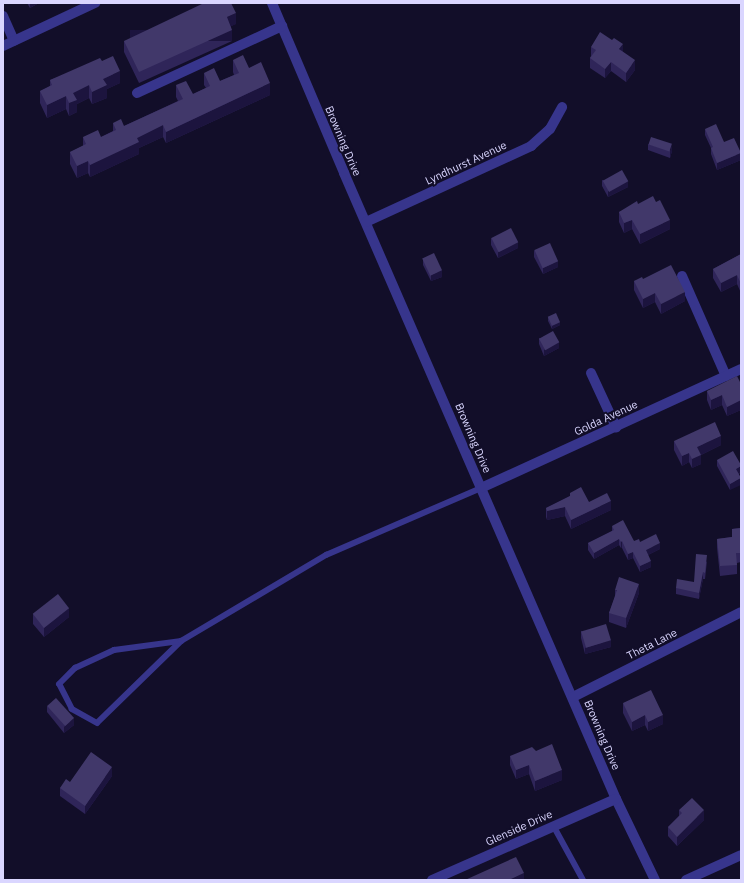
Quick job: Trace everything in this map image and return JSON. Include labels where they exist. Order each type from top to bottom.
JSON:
[{"type":"street","points":[[3,46],[95,3]]},
{"type":"street","name":"Browning Drive","points":[[272,3],[616,799],[655,880]]},
{"type":"street","points":[[3,16],[14,41]]},
{"type":"street","points":[[137,93],[282,26]]},
{"type":"street","name":"Lyndhurst Avenue","points":[[366,222],[531,146],[550,129],[562,107]]},
{"type":"street","points":[[682,276],[726,376]]},
{"type":"street","name":"Golda Avenue","points":[[481,488],[741,369]]},
{"type":"street","points":[[591,373],[616,426]]},
{"type":"street","name":"Theta Lane","points":[[573,697],[741,612]]},
{"type":"street","name":"Glenside Drive","points":[[432,880],[616,799]]},
{"type":"street","points":[[686,880],[741,855]]},
{"type":"lane","points":[[181,641],[114,650],[75,668],[59,684],[72,709],[97,722],[181,641],[326,555],[481,488]]},
{"type":"lane","points":[[554,827],[583,880]]},
{"type":"building","points":[[204,3],[231,3],[236,13],[227,17],[232,30],[139,72],[124,41]]},
{"type":"building","points":[[600,32],[612,40],[614,38],[623,44],[619,49],[635,60],[626,73],[611,62],[605,69],[590,58],[596,50],[591,47]]},
{"type":"building","points":[[243,55],[249,68],[261,62],[270,83],[166,132],[163,125],[137,138],[139,142],[90,165],[88,161],[77,166],[70,152],[86,144],[83,137],[98,130],[101,137],[116,130],[113,123],[121,119],[124,126],[183,99],[176,85],[186,81],[193,94],[210,86],[204,73],[214,68],[220,81],[239,73],[233,60]]},
{"type":"building","points":[[113,56],[120,71],[103,79],[107,85],[92,92],[89,85],[73,93],[77,100],[69,103],[66,96],[47,105],[40,91],[52,85],[50,80],[100,58],[102,61]]},
{"type":"building","points":[[716,124],[724,142],[734,138],[741,153],[717,163],[711,148],[713,147],[705,129]]},
{"type":"building","points":[[651,137],[672,144],[669,151],[649,145]]},
{"type":"building","points":[[622,170],[628,181],[609,192],[603,181]]},
{"type":"building","points":[[653,196],[656,202],[660,200],[670,220],[640,234],[632,220],[624,223],[619,212],[637,201],[638,204]]},
{"type":"building","points":[[511,228],[518,242],[499,252],[491,238]]},
{"type":"building","points":[[550,243],[558,261],[543,268],[534,250]]},
{"type":"building","points":[[434,253],[442,270],[430,276],[422,258]]},
{"type":"building","points":[[741,254],[741,284],[737,275],[721,283],[713,269]]},
{"type":"building","points":[[671,265],[685,292],[661,304],[655,293],[643,299],[634,281],[642,277],[643,279]]},
{"type":"building","points":[[556,313],[560,322],[552,326],[548,317]]},
{"type":"building","points":[[553,331],[559,342],[545,350],[539,339]]},
{"type":"building","points":[[737,376],[741,384],[741,400],[727,407],[722,395],[711,400],[707,391]]},
{"type":"building","points":[[715,422],[721,436],[697,447],[701,455],[692,459],[689,453],[682,456],[674,441]]},
{"type":"building","points":[[733,451],[741,465],[736,469],[741,478],[730,484],[717,460]]},
{"type":"building","points":[[581,487],[589,502],[607,493],[611,501],[571,520],[565,507],[547,511],[546,508],[570,496],[570,493]]},
{"type":"building","points":[[623,520],[634,541],[639,539],[640,542],[656,534],[660,543],[646,550],[651,561],[640,566],[633,552],[628,554],[622,541],[621,542],[619,539],[594,553],[588,543],[614,530],[612,526]]},
{"type":"building","points":[[741,528],[741,553],[736,553],[737,565],[720,566],[717,539],[732,537],[732,529]]},
{"type":"building","points":[[696,554],[707,555],[705,573],[703,572],[699,593],[676,588],[677,579],[694,582]]},
{"type":"building","points":[[619,577],[639,584],[626,618],[609,613],[617,590],[615,590]]},
{"type":"building","points":[[58,594],[69,608],[44,628],[33,614]]},
{"type":"building","points":[[606,624],[611,640],[586,648],[581,632]]},
{"type":"building","points":[[651,690],[663,715],[648,722],[645,715],[632,722],[623,703]]},
{"type":"building","points":[[56,698],[74,718],[65,726],[47,706]]},
{"type":"building","points":[[552,744],[562,770],[535,781],[529,765],[516,770],[510,756],[532,747],[536,751]]},
{"type":"building","points":[[91,752],[112,767],[85,806],[60,788],[66,779],[70,782]]},
{"type":"building","points":[[692,798],[704,810],[677,837],[668,827],[682,813],[679,810]]},
{"type":"building","points":[[516,857],[524,873],[509,880],[465,880]]}]
